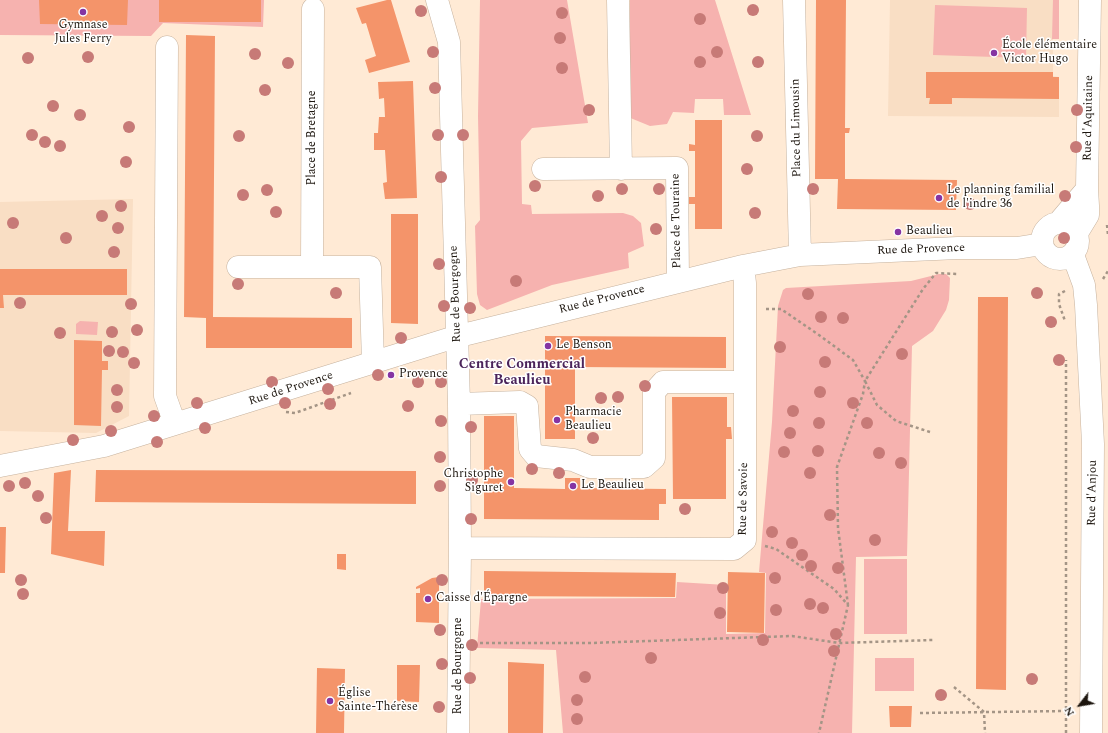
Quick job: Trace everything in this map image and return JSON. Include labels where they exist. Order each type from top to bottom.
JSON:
[{"type":"street","name":"Rue de Bourgogne","points":[[437,0],[449,42],[458,336],[460,548],[458,733]]},
{"type":"street","points":[[618,0],[621,169]]},
{"type":"street","name":"Place du Limousin","points":[[794,0],[800,255]]},
{"type":"street","name":"Rue d'Aquitaine","points":[[1078,233],[1088,215],[1087,189],[1090,0]]},
{"type":"street","name":"Place de Bretagne","points":[[312,267],[313,9]]},
{"type":"street","points":[[168,46],[165,396],[175,424]]},
{"type":"street","name":"Place de Touraine","points":[[543,169],[677,168],[678,282]]},
{"type":"street","points":[[1059,222],[1087,189]]},
{"type":"street","points":[[1059,222],[1070,225],[1078,233],[1078,245],[1073,255],[1064,259],[1053,258],[1047,254],[1042,244],[1043,233],[1051,224],[1059,222]]},
{"type":"street","name":"Rue de Provence","points":[[0,466],[104,446],[458,336],[743,266],[800,255],[958,248],[1016,248],[1042,244]]},
{"type":"street","name":"Rue d'Anjou","points":[[1073,255],[1084,285],[1101,444],[1100,535],[1091,733]]},
{"type":"street","name":"Rue de Savoie","points":[[460,548],[734,549],[745,540],[745,283],[743,266]]},
{"type":"street","points":[[238,267],[370,267],[374,362]]},
{"type":"street","points":[[459,404],[520,402],[527,406],[530,449],[536,456],[573,460],[590,467],[644,467],[654,458],[654,392],[663,382],[745,382]]},
{"type":"path","points":[[819,733],[848,605],[838,528],[837,467],[863,394],[865,381],[923,289],[936,273],[957,274]]},
{"type":"path","points":[[1067,325],[1059,304],[1059,294],[1084,285]]},
{"type":"path","points":[[745,308],[781,309],[820,335],[853,360],[877,404],[896,421],[930,432]]},
{"type":"path","points":[[1066,356],[1066,733]]},
{"type":"path","points":[[745,540],[776,549],[834,589],[848,605]]},
{"type":"path","points":[[459,643],[591,643],[792,636],[839,643],[933,640]]},
{"type":"path","points":[[954,687],[984,712],[986,733]]},
{"type":"path","points":[[920,713],[1091,710]]},
{"type":"shaded area","points":[[0,0],[264,0],[263,27],[163,23],[151,36],[0,35]]},
{"type":"shaded area","points":[[480,0],[567,0],[588,123],[532,128],[521,141],[522,204],[531,205],[532,214],[623,213],[633,216],[641,223],[644,246],[628,253],[629,268],[552,285],[487,310],[480,305],[477,294],[475,226],[480,220],[478,116]]},
{"type":"shaded area","points":[[630,0],[715,0],[751,115],[724,115],[723,99],[695,99],[694,113],[673,112],[667,124],[650,126],[628,117]]},
{"type":"shaded area","points":[[890,0],[1053,0],[1053,76],[1059,77],[1059,117],[888,116]]},
{"type":"shaded area","points":[[1053,0],[1059,0],[1059,39],[1052,39]]},
{"type":"shaded area","points":[[935,5],[1027,8],[1026,58],[933,55]]},
{"type":"shaded area","points":[[133,199],[129,416],[96,433],[0,431],[0,202]]},
{"type":"shaded area","points":[[939,274],[946,274],[950,278],[949,300],[946,310],[933,331],[912,346],[907,556],[856,557],[852,733],[563,733],[556,650],[477,648],[481,599],[676,598],[677,582],[726,585],[726,634],[765,633],[766,573],[759,572],[772,422],[778,306],[783,290],[786,288],[911,281]]},
{"type":"shaded area","points":[[80,321],[98,322],[97,335],[76,334],[76,324]]},
{"type":"shaded area","points":[[864,559],[907,559],[907,634],[864,634]]},
{"type":"shaded area","points":[[875,658],[914,658],[914,691],[875,691]]},
{"type":"building","name":"Gymnase Jules Ferry","points":[[39,0],[128,0],[127,25],[40,24]]},
{"type":"building","points":[[159,0],[261,0],[261,22],[159,22]]},
{"type":"building","points":[[391,0],[410,62],[369,73],[365,60],[376,56],[366,23],[362,24],[356,8]]},
{"type":"building","points":[[816,0],[846,0],[845,128],[850,128],[849,133],[845,133],[845,179],[957,180],[956,210],[837,209],[838,179],[815,179]]},
{"type":"building","points":[[186,35],[215,36],[213,317],[352,318],[352,348],[206,348],[206,318],[184,317]]},
{"type":"building","points":[[926,72],[1053,72],[1053,77],[1059,77],[1059,99],[952,98],[952,104],[929,104],[930,98],[926,98]]},
{"type":"building","points":[[413,81],[417,198],[385,199],[383,183],[387,182],[385,150],[374,150],[374,133],[378,133],[379,117],[385,117],[384,98],[379,99],[378,82]]},
{"type":"building","points":[[695,120],[722,120],[722,229],[695,229],[695,204],[689,204],[689,197],[695,197],[695,151],[689,151],[689,144],[695,145]]},
{"type":"building","points":[[391,214],[418,214],[418,324],[391,323]]},
{"type":"building","points":[[0,269],[127,269],[127,295],[3,295],[4,308],[0,308]]},
{"type":"building","points":[[978,297],[1008,297],[1006,690],[976,689]]},
{"type":"building","points":[[545,336],[726,337],[726,368],[575,367],[575,439],[545,439]]},
{"type":"building","points":[[74,340],[102,341],[102,361],[108,361],[108,370],[102,370],[101,426],[74,425]]},
{"type":"building","points":[[672,397],[727,397],[727,427],[731,427],[732,439],[726,439],[726,499],[673,499]]},
{"type":"building","points":[[484,416],[514,416],[514,488],[565,489],[565,478],[580,478],[580,488],[666,489],[666,504],[659,504],[659,520],[484,519]]},
{"type":"building","points":[[71,470],[68,531],[105,531],[104,566],[51,554],[54,473]]},
{"type":"building","points":[[96,470],[416,471],[416,504],[95,502]]},
{"type":"building","points":[[0,527],[6,527],[5,573],[0,573]]},
{"type":"building","points":[[337,554],[346,554],[346,570],[337,569]]},
{"type":"building","points":[[484,571],[676,573],[675,597],[484,596]]},
{"type":"building","points":[[728,572],[765,573],[764,633],[727,632]]},
{"type":"building","points":[[439,577],[439,623],[416,622],[416,593],[420,593],[420,588],[416,589],[416,587],[432,578]]},
{"type":"building","points":[[508,662],[544,664],[543,733],[508,733]]},
{"type":"building","points":[[397,665],[420,665],[419,702],[397,701]]},
{"type":"building","name":"Église Sainte-Thérèse","points":[[317,668],[345,669],[344,733],[316,733]]},
{"type":"building","points":[[889,706],[912,706],[911,727],[890,727]]},
{"type":"place","name":"Gymnase Jules Ferry","points":[[83,12]]},
{"type":"place","name":"École élémentaire Victor Hugo","points":[[994,53]]},
{"type":"place","name":"Le planning familial de l'indre 36","points":[[939,198]]},
{"type":"place","name":"Beaulieu","points":[[898,232]]},
{"type":"place","name":"Le Benson","points":[[548,346]]},
{"type":"place","name":"Provence","points":[[391,375]]},
{"type":"place","name":"Pharmacie Beaulieu","points":[[557,420]]},
{"type":"place","name":"Christophe Siguret","points":[[511,482]]},
{"type":"place","name":"Le Beaulieu","points":[[573,486]]},
{"type":"place","name":"Caisse d'Épargne","points":[[428,599]]},
{"type":"place","name":"Église Sainte-Thérèse","points":[[330,701]]},
{"type":"district","name":"Centre Commercial Beaulieu","points":[[522,374]]}]
